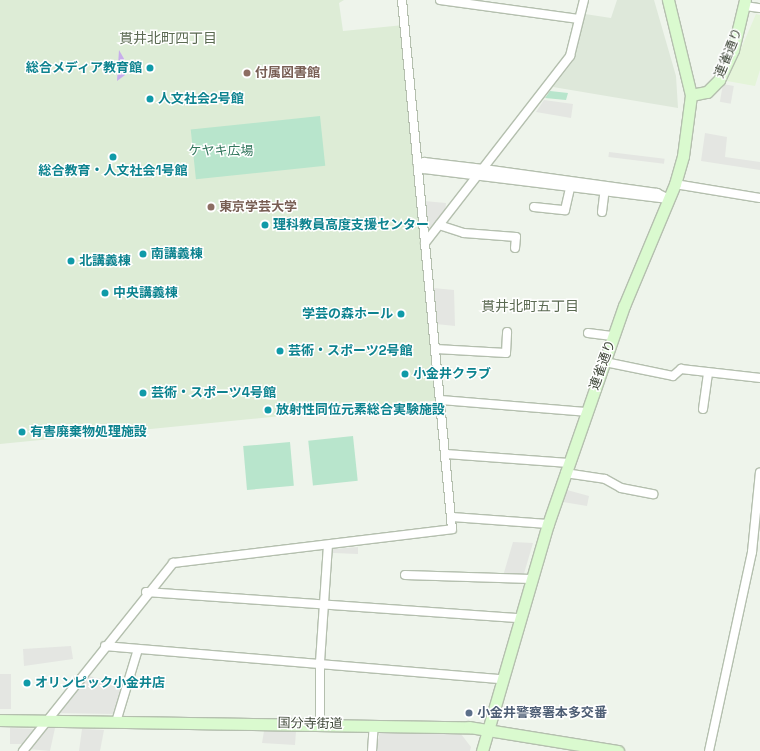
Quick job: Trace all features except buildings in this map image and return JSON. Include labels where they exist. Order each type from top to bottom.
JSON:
[{"type":"main road","points":[[668,0],[691,95]]},
{"type":"main road","name":"連雀通り","points":[[482,751],[501,679],[548,524],[586,412],[614,336],[675,184],[688,132],[691,95],[707,92],[719,80],[745,3]]},
{"type":"main road","name":"国分寺街道","points":[[0,720],[374,725],[488,730],[559,747],[618,751]]},
{"type":"street","points":[[23,751],[146,592],[173,563],[328,546],[452,530],[441,400],[402,0]]},
{"type":"street","points":[[440,0],[499,4],[580,19]]},
{"type":"street","points":[[425,243],[482,172],[570,56],[584,0]]},
{"type":"street","points":[[745,3],[760,8]]},
{"type":"street","points":[[418,165],[424,169],[482,172],[669,199]]},
{"type":"street","points":[[534,207],[565,210],[571,184]]},
{"type":"street","points":[[675,184],[760,198]]},
{"type":"street","points":[[602,212],[605,189]]},
{"type":"street","points":[[439,225],[464,233],[516,237],[515,248]]},
{"type":"street","points":[[436,349],[506,353],[507,332]]},
{"type":"street","points":[[588,333],[614,336]]},
{"type":"street","points":[[604,362],[673,376],[681,369],[760,378]]},
{"type":"street","points":[[703,409],[708,372]]},
{"type":"street","points":[[441,400],[586,412]]},
{"type":"street","points":[[446,454],[567,468],[605,479],[621,488],[653,494]]},
{"type":"street","points":[[709,751],[756,542],[760,472]]},
{"type":"street","points":[[452,517],[548,524]]},
{"type":"street","points":[[320,724],[320,662],[328,546]]},
{"type":"street","points":[[405,575],[532,579]]},
{"type":"street","points":[[146,592],[324,606],[520,618]]},
{"type":"street","points":[[104,646],[138,650],[320,662],[501,679]]},
{"type":"street","points":[[116,722],[138,650]]},
{"type":"street","points":[[372,751],[374,725]]},
{"type":"shaded area","name":"東京学芸大学","points":[[0,0],[344,0],[339,3],[343,31],[404,25],[441,400],[0,444]]},
{"type":"shaded area","points":[[617,0],[654,0],[676,76],[678,108],[553,87],[574,60],[585,14],[611,18]]},
{"type":"shaded area","points":[[756,14],[760,15],[760,70],[755,86],[727,81]]},
{"type":"shaded area","points":[[119,50],[127,64],[125,75],[117,81]]},
{"type":"shaded area","points":[[723,84],[734,86],[731,104],[720,102]]},
{"type":"shaded area","points":[[544,100],[573,104],[571,118],[536,112]]},
{"type":"shaded area","points":[[705,133],[727,137],[725,157],[760,162],[760,170],[701,161]]},
{"type":"shaded area","points":[[609,152],[665,159],[664,164],[608,157]]},
{"type":"shaded area","points":[[424,201],[446,203],[445,213],[434,228],[426,227]]},
{"type":"shaded area","points":[[433,288],[454,290],[455,326],[436,324]]},
{"type":"shaded area","points":[[567,490],[589,496],[587,506],[563,502]]},
{"type":"shaded area","points":[[513,542],[533,543],[523,577],[503,576]]},
{"type":"shaded area","points":[[358,547],[358,554],[333,553],[333,549]]},
{"type":"shaded area","points":[[71,646],[73,659],[24,666],[23,649]]},
{"type":"shaded area","points":[[0,674],[11,674],[11,709],[0,709]]},
{"type":"shaded area","points":[[85,675],[125,685],[113,714],[56,713]]},
{"type":"shaded area","points":[[10,728],[36,729],[25,744],[10,744]]},
{"type":"shaded area","points":[[43,728],[55,728],[50,751],[28,749]]},
{"type":"shaded area","points":[[82,729],[104,730],[100,751],[79,751]]},
{"type":"shaded area","points":[[264,731],[296,731],[295,745],[262,743]]},
{"type":"shaded area","points":[[380,732],[461,734],[471,747],[470,751],[375,751]]},
{"type":"green space","points":[[550,91],[568,93],[566,100],[545,98]]},
{"type":"green space","name":"ケヤキ広場","points":[[320,116],[325,166],[196,179],[191,130]]},
{"type":"green space","points":[[353,436],[358,481],[313,485],[308,441]]},
{"type":"green space","points":[[290,442],[294,486],[247,490],[243,446]]},
{"type":"place","name":"総合メディア教育館","points":[[150,68]]},
{"type":"place","name":"付属図書館","points":[[247,73]]},
{"type":"place","name":"人文社会2号館","points":[[150,99]]},
{"type":"place","name":"総合教育・人文社会1号館","points":[[113,157]]},
{"type":"place","name":"東京学芸大学","points":[[211,207]]},
{"type":"place","name":"理科教員高度支援センター","points":[[265,225]]},
{"type":"place","name":"南講義棟","points":[[143,254]]},
{"type":"place","name":"北講義棟","points":[[71,261]]},
{"type":"place","name":"中央講義棟","points":[[105,293]]},
{"type":"place","name":"学芸の森ホール","points":[[401,314]]},
{"type":"place","name":"芸術・スポーツ2号館","points":[[280,351]]},
{"type":"place","name":"小金井クラブ","points":[[405,374]]},
{"type":"place","name":"芸術・スポーツ4号館","points":[[143,393]]},
{"type":"place","name":"放射性同位元素総合実験施設","points":[[268,410]]},
{"type":"place","name":"有害廃棄物処理施設","points":[[22,432]]},
{"type":"place","name":"オリンピック小金井店","points":[[27,683]]},
{"type":"place","name":"小金井警察署本多交番","points":[[469,713]]},
{"type":"district","name":"貫井北町四丁目","points":[[168,38]]},
{"type":"district","name":"貫井北町五丁目","points":[[530,306]]}]
